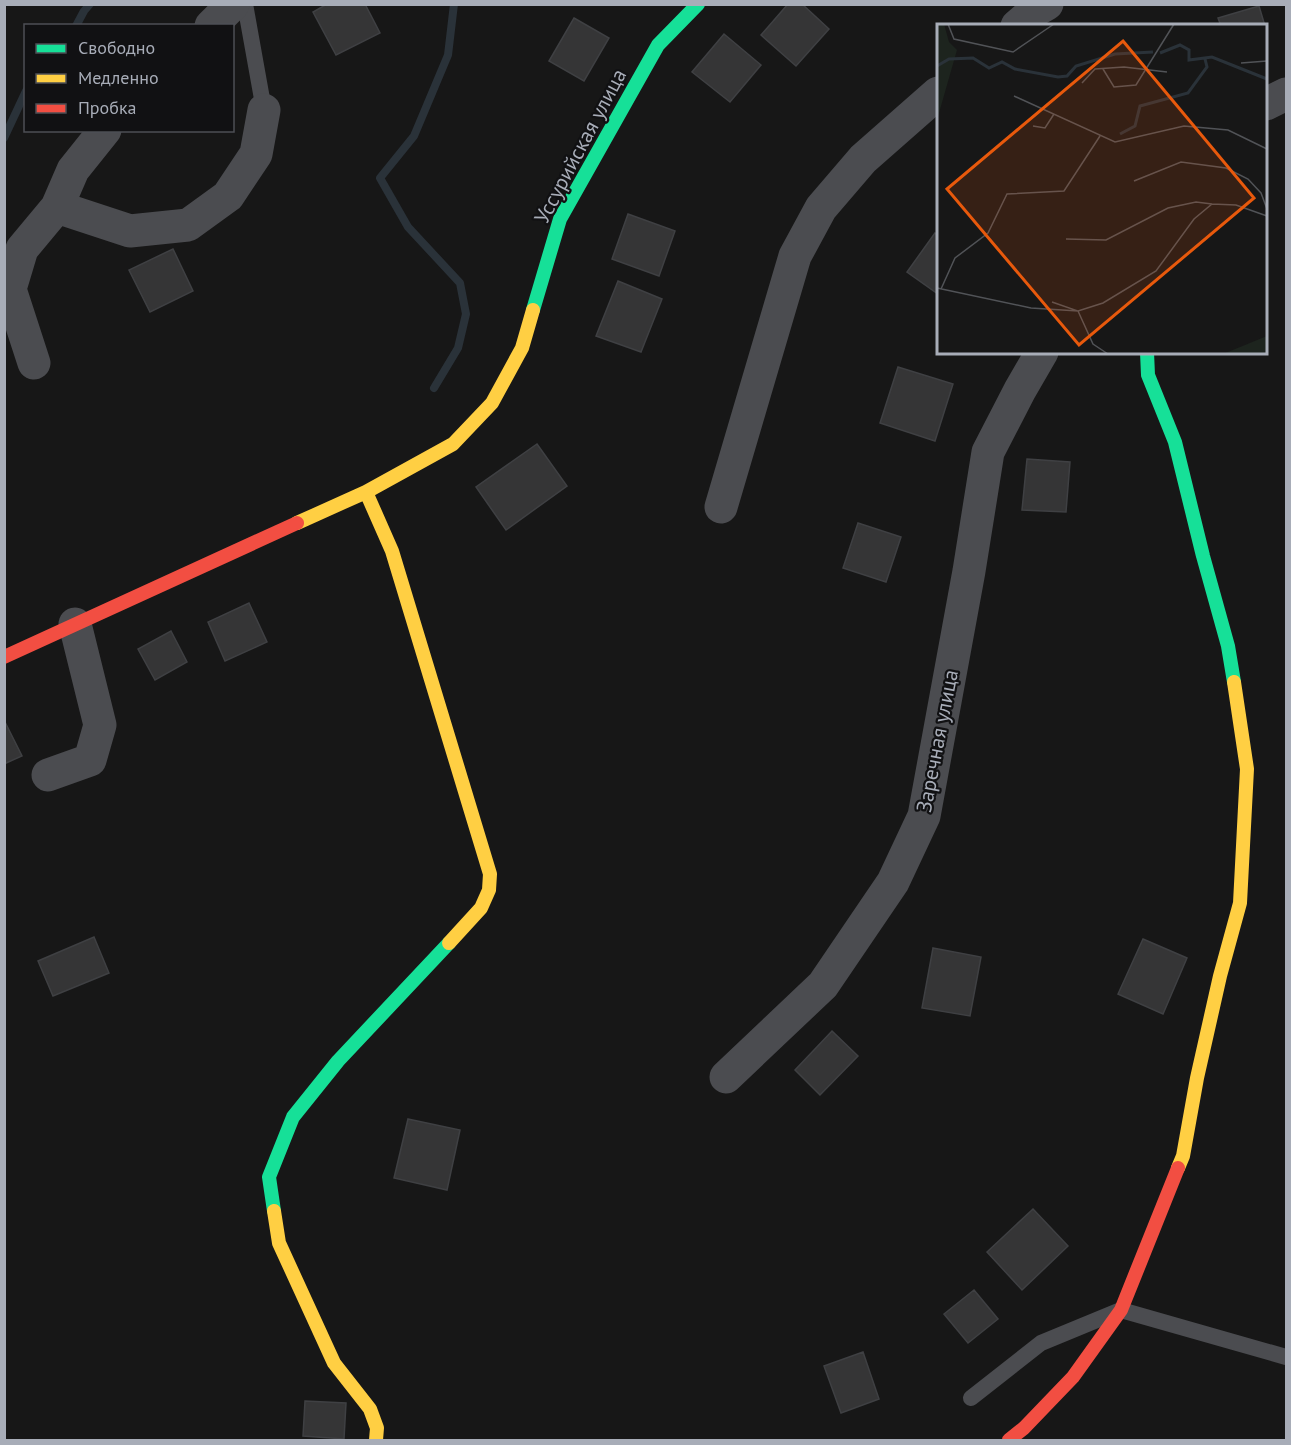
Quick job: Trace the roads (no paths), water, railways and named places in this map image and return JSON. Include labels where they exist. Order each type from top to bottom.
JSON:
[{"type":"street","points":[[213,24],[233,4]]},
{"type":"street","name":"Уссурийская улица","points":[[4,657],[366,492],[453,444],[492,403],[522,348],[560,219],[577,188],[658,45],[698,4]]},
{"type":"street","points":[[1019,24],[1047,4]]},
{"type":"street","points":[[1267,104],[1287,94]]},
{"type":"street","points":[[721,507],[795,256],[821,208],[862,159],[937,95]]},
{"type":"street","points":[[57,207],[130,231],[188,225],[228,196],[256,154],[264,110]]},
{"type":"street","points":[[34,363],[10,289],[22,249],[57,207],[74,170],[103,132]]},
{"type":"street","name":"Заречная улица","points":[[726,1077],[823,985],[893,882],[924,816],[969,571],[988,452],[1041,354]]},
{"type":"street","points":[[1009,1440],[1024,1428],[1073,1377],[1121,1310],[1183,1156],[1197,1078],[1220,976],[1240,903],[1246,769],[1228,646],[1175,442],[1148,375],[1147,354]]},
{"type":"street","points":[[366,492],[392,551],[490,874],[489,890],[481,908],[338,1061],[293,1117],[269,1177],[279,1243],[334,1363],[370,1409],[377,1428],[376,1440]]},
{"type":"street","points":[[48,775],[90,760],[100,725],[75,624]]},
{"type":"lane","points":[[245,4],[264,110]]},
{"type":"lane","points":[[971,1398],[1041,1343],[1121,1310],[1287,1357]]},
{"type":"waterway","points":[[77,24],[90,4]]},
{"type":"waterway","points":[[434,388],[458,348],[466,314],[460,283],[408,227],[380,178],[414,136],[448,55],[454,4]]},
{"type":"waterway","points":[[4,138],[24,95]]}]
